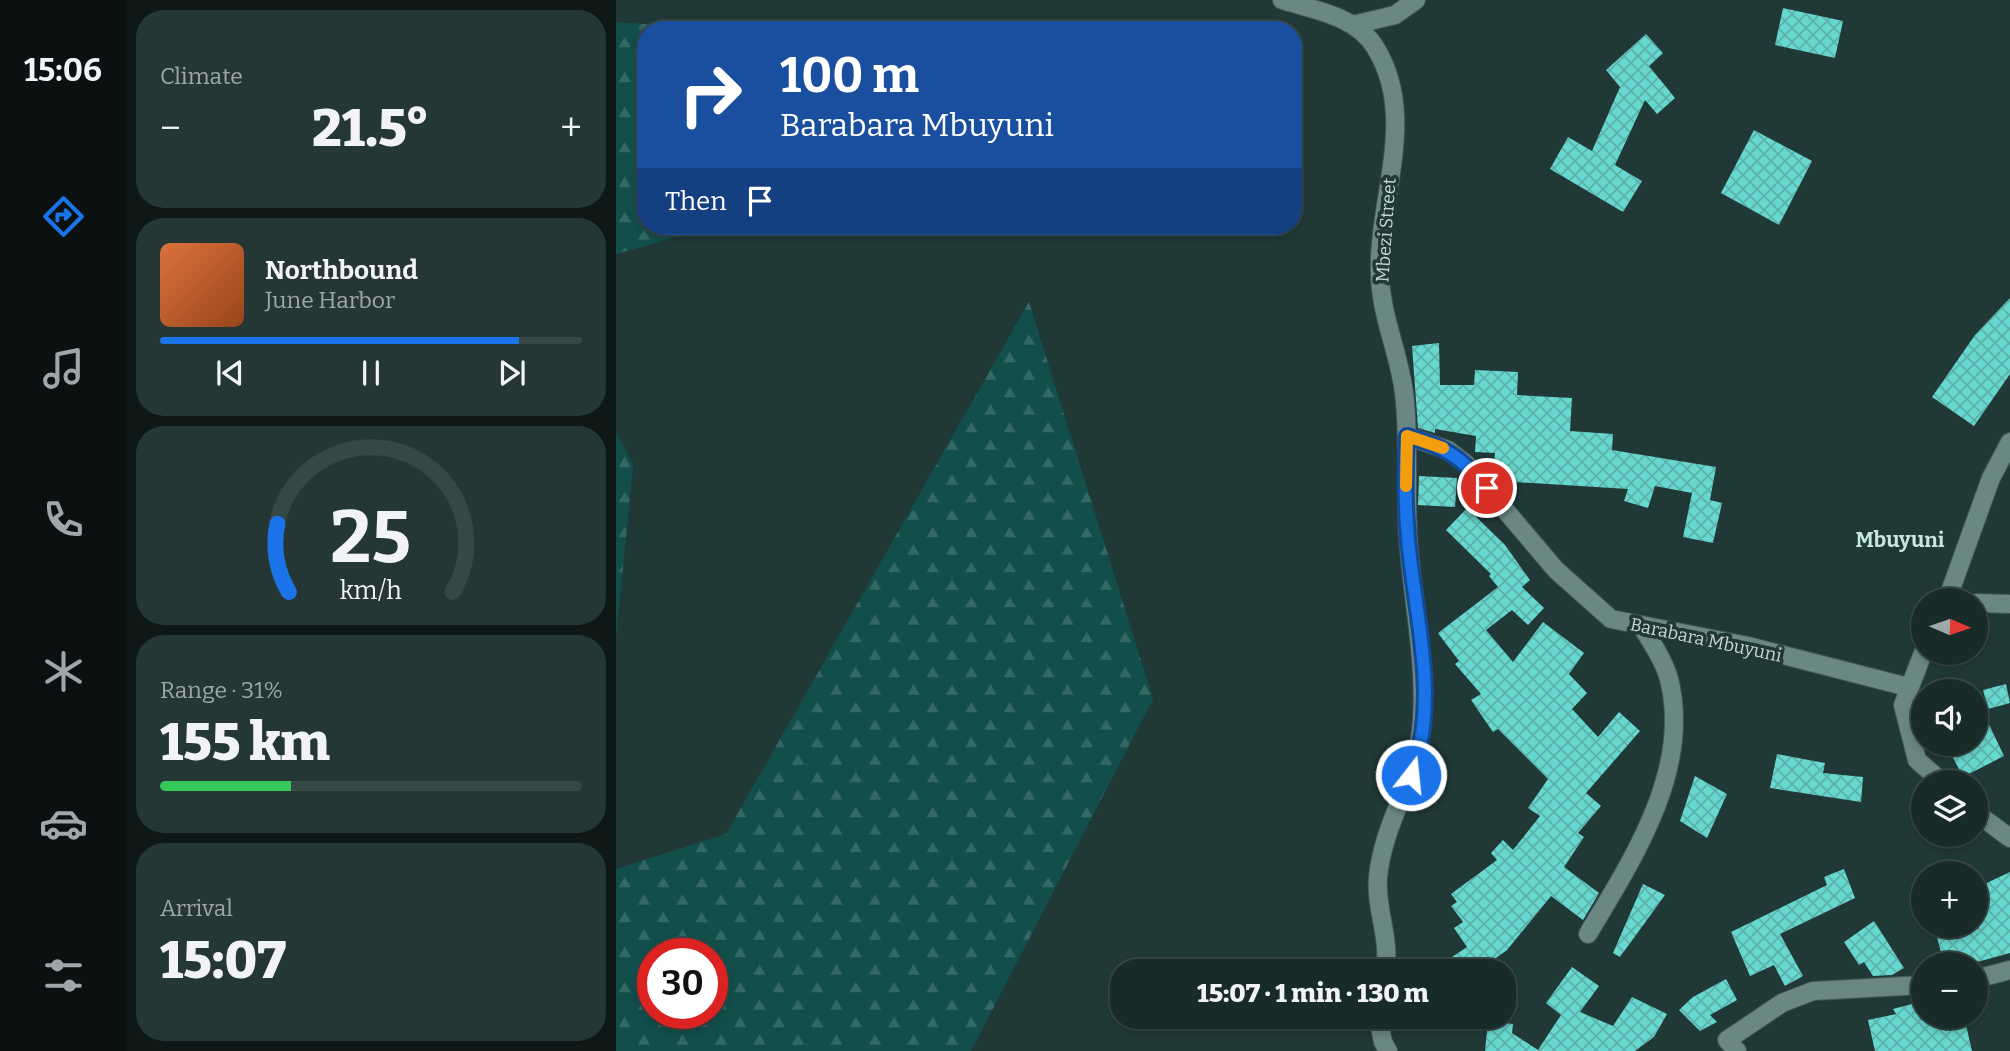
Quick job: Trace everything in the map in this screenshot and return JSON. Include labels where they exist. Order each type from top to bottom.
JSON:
[{"type":"street","name":"Mbezi Street","points":[[1282,0],[1353,25],[1374,46],[1391,87],[1397,129],[1383,226],[1380,274],[1385,323],[1400,362],[1407,436],[1408,539],[1423,661],[1423,719],[1420,754],[1398,802],[1384,844],[1378,878],[1386,959]]},
{"type":"street","points":[[1353,25],[1395,15],[1416,0]]},
{"type":"street","name":"Barabara Mbuyuni","points":[[1407,436],[1448,450],[1466,464],[1531,543],[1581,595],[1611,619],[1748,646],[1908,687]]},
{"type":"street","points":[[1951,588],[1991,478],[2010,442]]},
{"type":"street","points":[[1988,603],[2010,604]]},
{"type":"street","points":[[1588,934],[1643,841],[1670,754],[1673,722],[1668,677],[1642,627]]},
{"type":"street","points":[[1918,665],[1902,705],[1917,760],[1928,770]]},
{"type":"street","points":[[1988,822],[2010,838]]},
{"type":"street","points":[[1988,976],[2010,970]]},
{"type":"street","points":[[1737,1051],[1727,1040],[1782,1003],[1813,991],[1911,986]]},
{"type":"street","points":[[1380,1029],[1388,1051]]},
{"type":"green space","points":[[616,22],[637,24],[637,235],[685,235],[616,254]]},
{"type":"green space","points":[[1029,302],[1153,699],[971,1051],[616,1051],[616,869],[726,834]]},
{"type":"green space","points":[[616,432],[633,465],[616,639]]},
{"type":"building","points":[[1783,8],[1843,21],[1835,58],[1775,45]]},
{"type":"building","points":[[1646,34],[1663,53],[1649,66],[1675,98],[1657,114],[1645,100],[1615,165],[1642,181],[1623,212],[1550,169],[1568,137],[1592,151],[1620,87],[1606,70]]},
{"type":"building","points":[[1754,130],[1812,161],[1779,225],[1721,193]]},
{"type":"building","points":[[2010,298],[2010,374],[1974,426],[1932,397],[1975,335]]},
{"type":"building","points":[[1439,343],[1440,385],[1474,385],[1475,370],[1518,372],[1517,395],[1572,398],[1570,431],[1613,434],[1612,450],[1716,467],[1710,500],[1722,503],[1713,543],[1683,537],[1692,493],[1655,486],[1648,508],[1624,501],[1628,489],[1515,482],[1515,476],[1493,474],[1495,453],[1475,452],[1476,436],[1435,429],[1435,433],[1418,428],[1412,346]]},
{"type":"building","points":[[1419,476],[1457,478],[1455,507],[1418,505]]},
{"type":"building","points":[[1467,508],[1505,545],[1530,580],[1522,587],[1544,608],[1528,625],[1512,610],[1486,630],[1513,662],[1543,622],[1584,653],[1569,674],[1587,693],[1572,709],[1598,737],[1619,712],[1640,731],[1586,793],[1601,806],[1578,833],[1584,837],[1564,867],[1599,893],[1583,920],[1551,896],[1507,950],[1495,959],[1452,957],[1467,947],[1454,928],[1463,922],[1451,906],[1457,902],[1451,894],[1497,860],[1491,853],[1503,840],[1513,850],[1540,816],[1528,808],[1548,779],[1498,729],[1493,732],[1471,700],[1481,694],[1455,664],[1459,661],[1438,633],[1498,587],[1489,576],[1491,574],[1446,530]]},
{"type":"building","points":[[2006,684],[2010,703],[1988,709],[1988,689]]},
{"type":"building","points":[[1988,722],[2004,756],[1977,770],[1959,770],[1952,756],[1988,756]]},
{"type":"building","points":[[1777,754],[1825,763],[1823,773],[1863,777],[1861,802],[1770,788]]},
{"type":"building","points":[[1695,776],[1727,794],[1707,838],[1680,821]]},
{"type":"building","points":[[1844,869],[1855,898],[1780,934],[1803,976],[1785,986],[1774,965],[1750,976],[1731,932],[1827,885],[1824,877]]},
{"type":"building","points":[[2010,872],[2010,953],[1988,959],[1988,952],[1941,952],[1937,938],[1988,938],[1988,882]]},
{"type":"building","points":[[1643,884],[1665,895],[1620,957],[1613,953]]},
{"type":"building","points":[[1874,921],[1904,968],[1892,975],[1873,976],[1864,962],[1859,965],[1844,942]]},
{"type":"building","points":[[1572,967],[1599,986],[1580,1012],[1613,1026],[1632,997],[1667,1014],[1654,1037],[1635,1051],[1485,1051],[1487,1029],[1512,1029],[1512,1033],[1538,1050],[1561,1015],[1546,1003]]},
{"type":"building","points":[[1726,979],[1737,1000],[1710,1015],[1717,1022],[1700,1031],[1679,1010],[1693,997]]},
{"type":"building","points":[[1911,1004],[1911,1029],[1967,1029],[1972,1051],[1875,1051],[1868,1020],[1896,1014],[1893,1009]]},
{"type":"slow traffic","points":[[1406,486],[1407,436],[1443,448]]},
{"type":"district","name":"Mbuyuni","points":[[1900,540]]},
{"type":"route","points":[[1411,775],[1420,754],[1423,661],[1408,539],[1405,474],[1407,436],[1448,450],[1466,464],[1487,488]]}]
